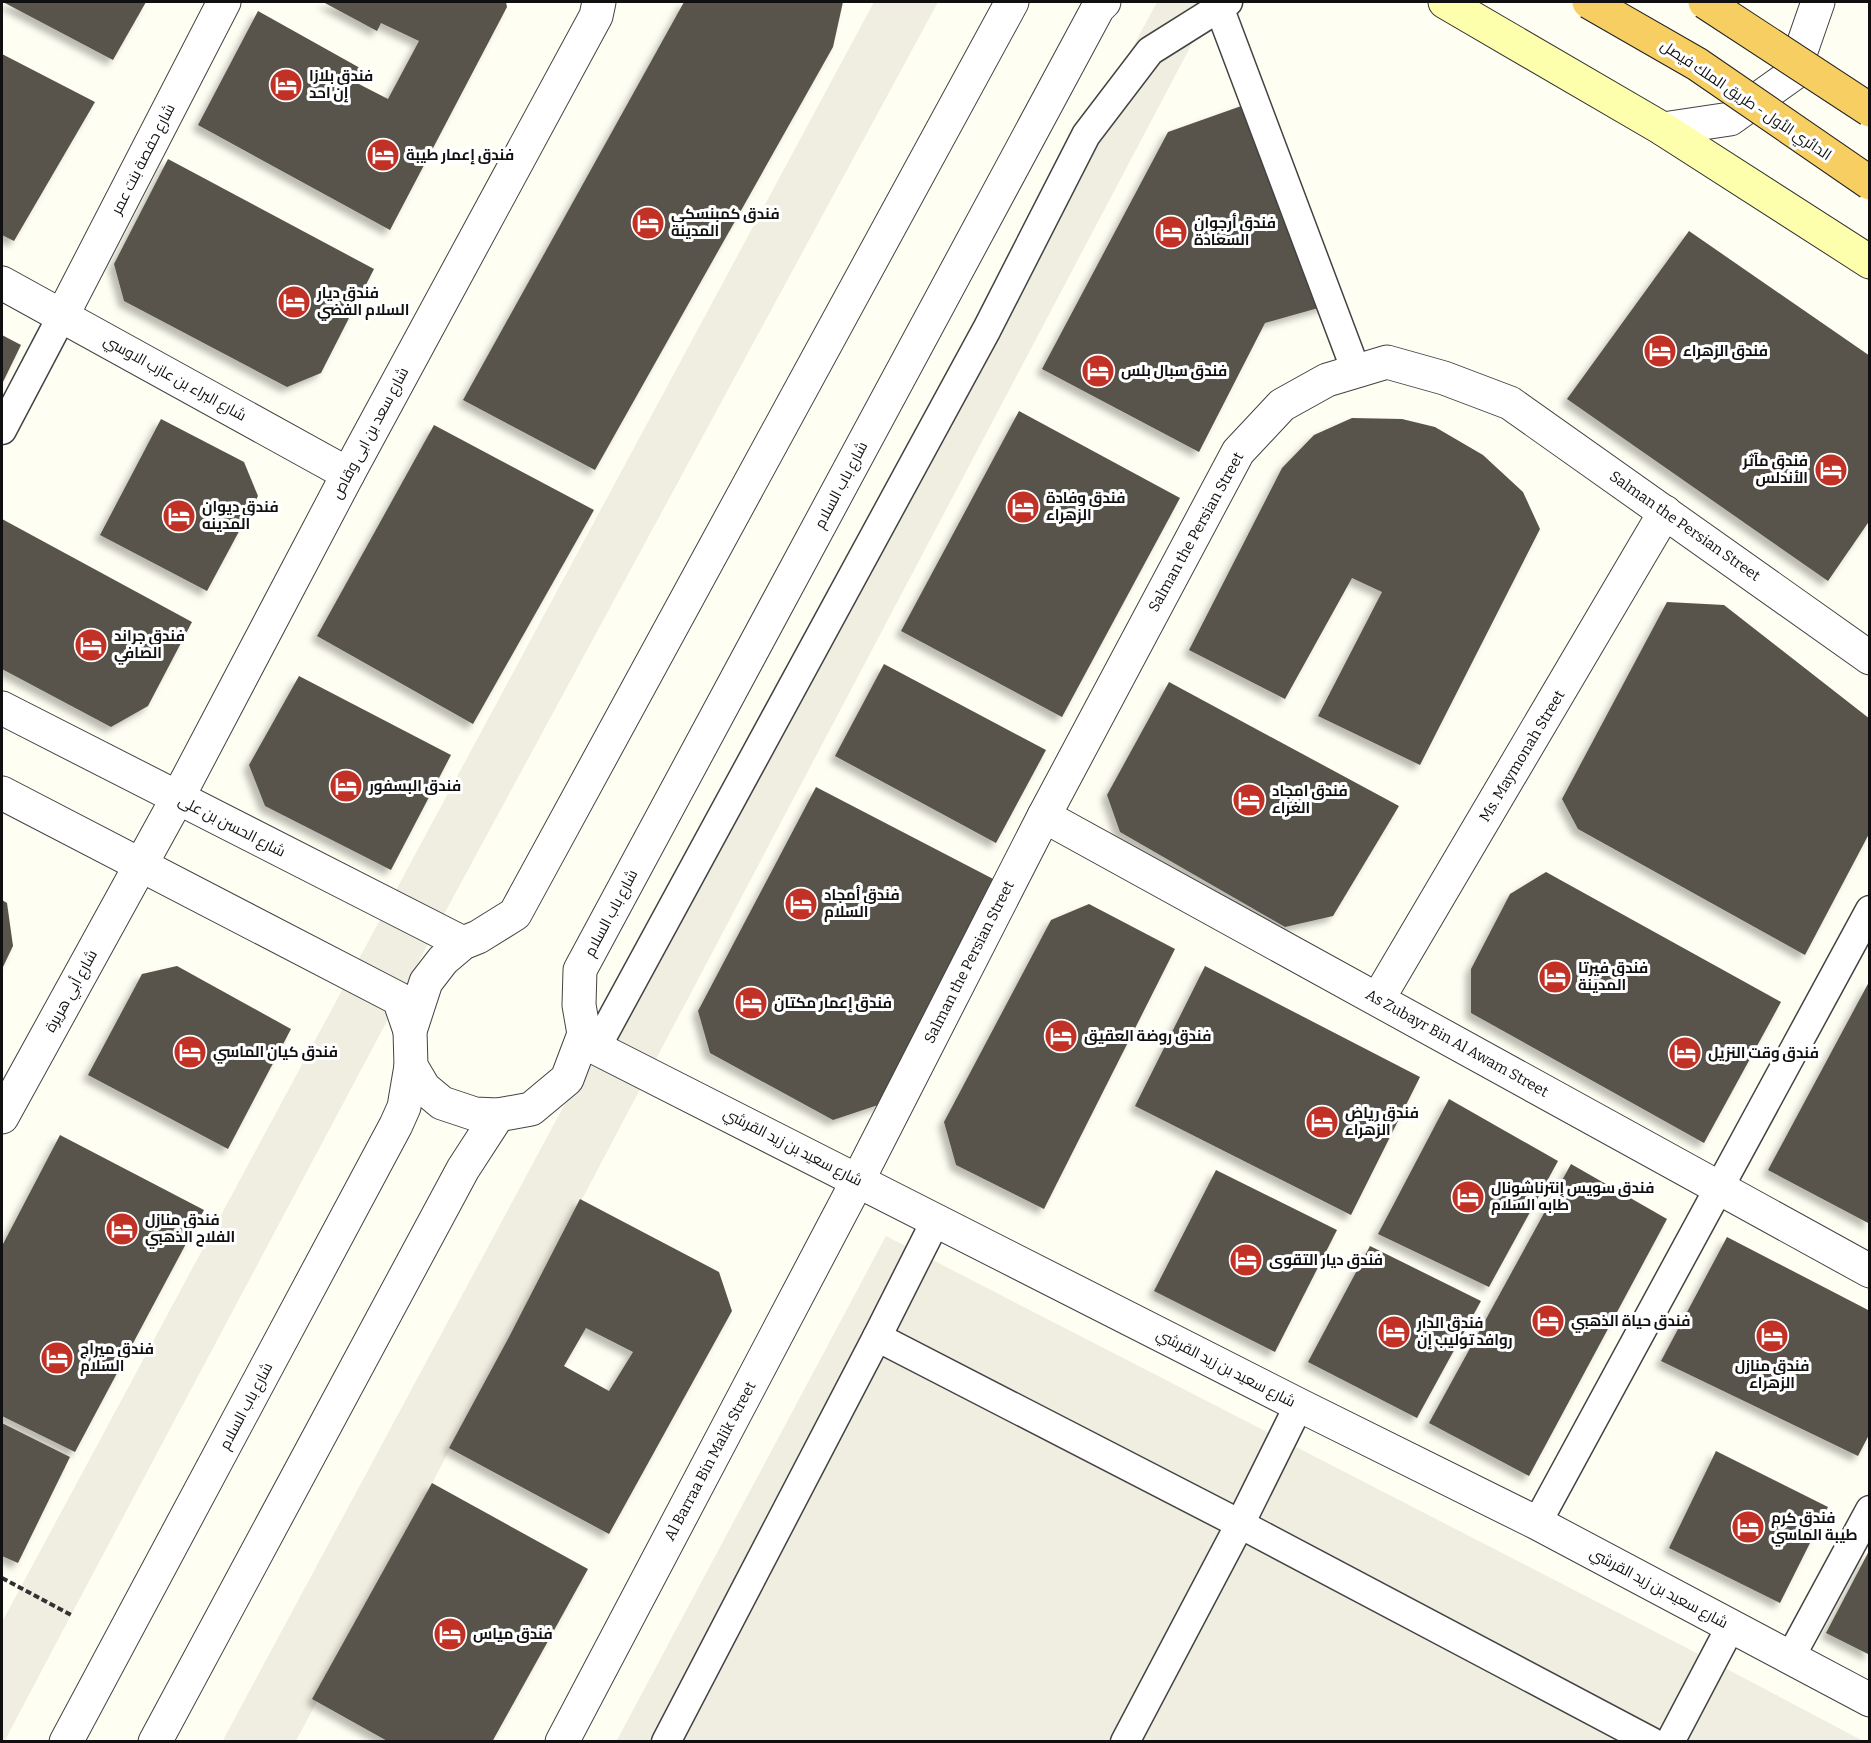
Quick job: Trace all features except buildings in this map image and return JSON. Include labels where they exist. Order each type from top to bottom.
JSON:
[{"type":"highway","name":"الدائري الأول - طريق الملك فيصل","points":[[1589,2],[1697,64],[1869,183]]},
{"type":"highway","points":[[1705,2],[1869,110]]},
{"type":"main road","points":[[1445,2],[1663,129],[1869,262]]},
{"type":"street","name":"شارع حفصة بنت عمر","points":[[62,315],[224,2]]},
{"type":"street","name":"شارع سعد بن ابى وقاص","points":[[140,865],[348,474],[591,27],[599,2]]},
{"type":"street","points":[[411,1031],[426,982],[443,960],[463,943],[478,937],[515,914],[1012,2]]},
{"type":"street","name":"شارع باب السلام","points":[[590,1041],[579,1005],[580,970],[1093,18],[1104,2]]},
{"type":"street","points":[[1663,129],[1730,119],[1793,74],[1818,2]]},
{"type":"street","points":[[411,1066],[424,1088],[442,1103],[474,1114],[498,1114],[531,1109],[567,1079],[987,329],[1086,135],[1150,51],[1224,4],[1356,371]]},
{"type":"street","name":"شارع البراء بن عازب الاوسي","points":[[2,283],[348,474]]},
{"type":"street","points":[[2,429],[62,315]]},
{"type":"street","name":"Salman the Persian Street","points":[[858,1180],[1044,816],[1238,452],[1282,405],[1327,380],[1387,362],[1444,378],[1510,403],[1869,658]]},
{"type":"street","name":"Ms. Maymonah Street","points":[[1378,999],[1665,512]]},
{"type":"street","name":"شارع الحسن بن على","points":[[2,708],[463,943]]},
{"type":"street","points":[[2,793],[399,999],[411,1031]]},
{"type":"street","name":"As Zubayr Bin Al Awam Street","points":[[1044,816],[1869,1271]]},
{"type":"street","name":"شارع أبي هريرة","points":[[2,1116],[140,865]]},
{"type":"street","points":[[1537,1523],[1869,910]]},
{"type":"street","name":"شارع باب السلام","points":[[66,1742],[396,1125],[404,1107],[411,1066],[411,1031]]},
{"type":"street","name":"شارع سعيد بن زيد القرشي","points":[[590,1041],[1299,1405],[1537,1523],[1869,1700]]},
{"type":"street","points":[[155,1742],[463,1169],[498,1114]]},
{"type":"street","name":"Al Barraa Bin Malik Street","points":[[562,1742],[858,1180]]},
{"type":"street","points":[[666,1742],[936,1220]]},
{"type":"street","points":[[877,1337],[1240,1524],[1652,1742]]},
{"type":"street","points":[[1125,1742],[1240,1524],[1299,1405]]},
{"type":"street","points":[[1790,1658],[1869,1510]]},
{"type":"street","points":[[1670,1742],[1731,1626]]},
{"type":"path","points":[[2,1578],[72,1615]]},
{"type":"shaded area","points":[[874,2],[938,2],[436,929],[4,1742],[2,1741],[2,1622]]},
{"type":"shaded area","points":[[1157,2],[1214,2],[296,1741],[222,1742]]},
{"type":"shaded area","points":[[886,1236],[1712,1661],[1863,1741],[616,1742]]},
{"type":"place","name":"فندق بلازا إن احد","points":[[286,85]]},
{"type":"place","name":"فندق إعمار طيبة","points":[[383,155]]},
{"type":"place","name":"فندق كمبنسكي المدينة","points":[[648,223]]},
{"type":"place","name":"فندق أرجوان السعادة","points":[[1171,232]]},
{"type":"place","name":"فندق ديار السلام الفضي","points":[[294,302]]},
{"type":"place","name":"فندق الزهراء","points":[[1660,351]]},
{"type":"place","name":"فندق سبال بلس","points":[[1098,371]]},
{"type":"place","name":"فندق مآثر الأندلس","points":[[1831,470]]},
{"type":"place","name":"فندق وفادة الزهراء","points":[[1023,507]]},
{"type":"place","name":"فندق ديوان المدينه","points":[[179,516]]},
{"type":"place","name":"فندق جراند الصافي","points":[[91,645]]},
{"type":"place","name":"فندق البسفور","points":[[346,786]]},
{"type":"place","name":"فندق امجاد الغراء","points":[[1249,800]]},
{"type":"place","name":"فندق أمجاد السلام","points":[[801,904]]},
{"type":"place","name":"فندق فيرتا المدينة","points":[[1555,977]]},
{"type":"place","name":"فندق إعمار مكتان","points":[[751,1003]]},
{"type":"place","name":"فندق روضة العقيق","points":[[1061,1036]]},
{"type":"place","name":"فندق كيان الماسي","points":[[190,1052]]},
{"type":"place","name":"فندق وقت النزيل","points":[[1685,1053]]},
{"type":"place","name":"فندق رياض الزهراء","points":[[1322,1122]]},
{"type":"place","name":"فندق سويس إنترناشونال طابه السلام","points":[[1468,1197]]},
{"type":"place","name":"فندق منازل الفلاح الذهبي","points":[[122,1229]]},
{"type":"place","name":"فندق ديار التقوى","points":[[1246,1260]]},
{"type":"place","name":"فندق حياة الذهبي","points":[[1548,1321]]},
{"type":"place","name":"فندق الدار روافد توليب إن","points":[[1394,1332]]},
{"type":"place","name":"فندق منازل الزهراء","points":[[1772,1336]]},
{"type":"place","name":"فندق ميراج السلام","points":[[57,1358]]},
{"type":"place","name":"فندق كرم طيبة الماسي","points":[[1748,1527]]},
{"type":"place","name":"فندق مياس","points":[[450,1634]]}]
